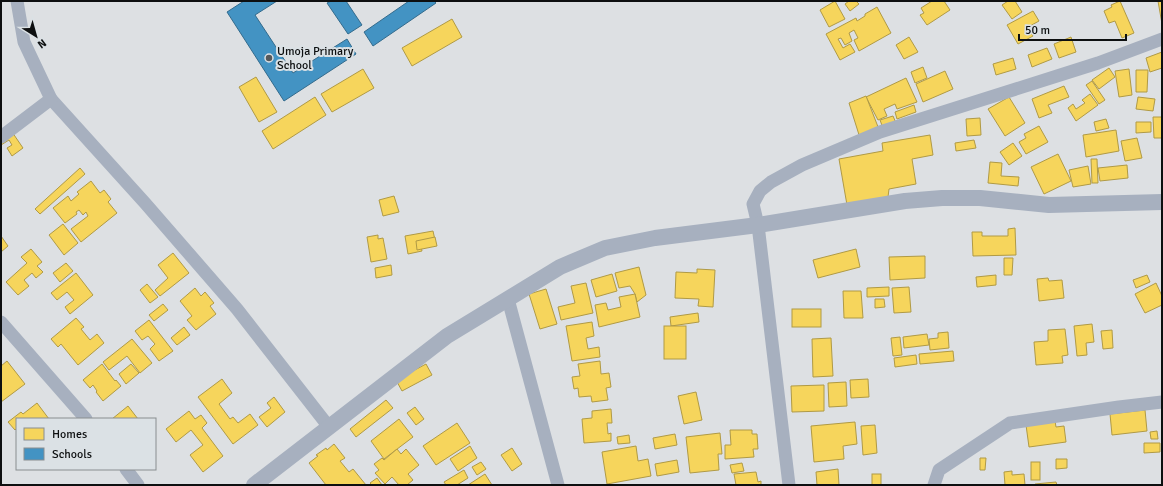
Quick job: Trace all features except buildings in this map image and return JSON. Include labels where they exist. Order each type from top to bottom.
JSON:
[{"type":"street","points":[[17,1],[24,42],[50,99],[145,203],[238,309],[329,427]]},
{"type":"street","points":[[789,485],[758,225],[753,204],[760,191],[771,182],[802,165],[880,132],[1098,63],[1162,39]]},
{"type":"street","points":[[1,137],[50,99]]},
{"type":"street","points":[[254,485],[447,336],[560,267],[605,248],[655,238],[758,225],[905,201],[942,198],[980,198],[1048,205],[1162,202]]},
{"type":"street","points":[[508,299],[558,485]]},
{"type":"street","points":[[1,322],[85,418]]},
{"type":"street","points":[[934,485],[939,470],[1010,423],[1162,402]]},
{"type":"street","points":[[127,470],[138,485]]},
{"type":"place","name":"Umoja Primary School","points":[[269,58]]}]
